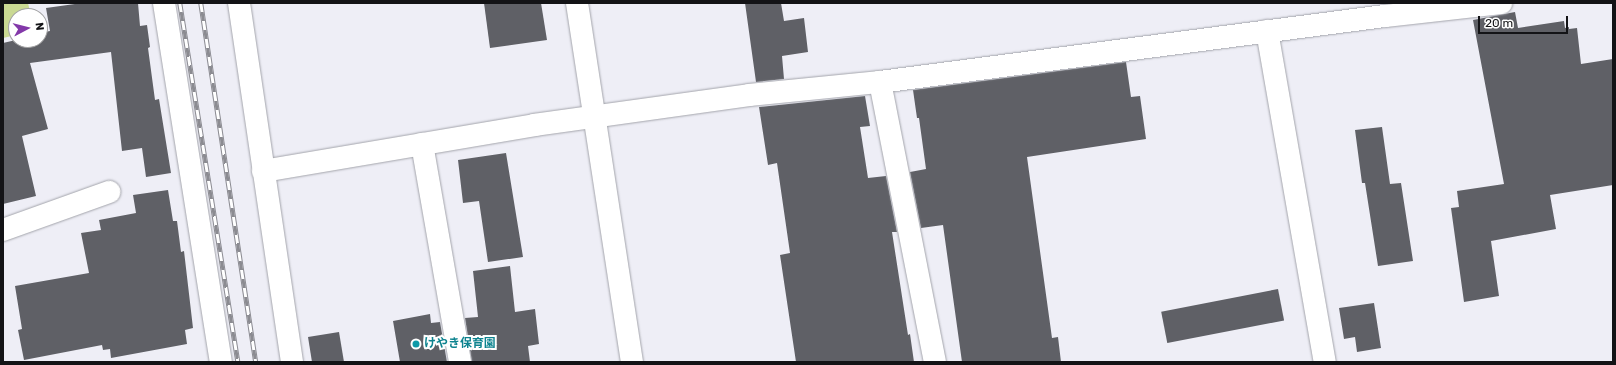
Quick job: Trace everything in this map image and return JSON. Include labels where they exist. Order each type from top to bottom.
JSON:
[{"type":"street","points":[[164,3],[221,362]]},
{"type":"street","points":[[239,3],[292,362]]},
{"type":"street","points":[[577,3],[632,362]]},
{"type":"street","points":[[263,171],[594,117],[749,95],[880,82],[1267,31],[1501,3]]},
{"type":"street","points":[[1267,31],[1325,362]]},
{"type":"street","points":[[880,82],[935,362]]},
{"type":"street","points":[[422,144],[460,362]]},
{"type":"street","points":[[3,230],[109,192]]},
{"type":"green space","points":[[3,3],[28,3],[29,8],[8,8],[8,37],[3,38]]},
{"type":"building","points":[[82,3],[138,3],[140,26],[147,25],[150,47],[148,48],[155,100],[159,99],[171,173],[146,177],[142,148],[122,151],[111,52],[30,63],[48,129],[22,136],[36,196],[3,204],[3,43],[8,42],[8,48],[48,48],[48,31],[50,31],[48,8],[46,8]]},
{"type":"building","points":[[484,3],[541,3],[547,40],[490,48]]},
{"type":"building","points":[[745,3],[781,3],[784,21],[804,18],[808,52],[782,56],[784,79],[756,82]]},
{"type":"building","points":[[1515,12],[1518,28],[1564,21],[1565,28],[1577,28],[1581,64],[1613,59],[1613,185],[1550,195],[1556,229],[1491,241],[1499,296],[1464,302],[1451,208],[1459,207],[1457,191],[1504,184],[1473,20]]},
{"type":"building","points":[[1126,62],[1131,97],[1140,96],[1146,139],[1027,157],[1052,338],[1058,337],[1061,362],[962,362],[943,225],[921,228],[910,172],[926,169],[919,118],[917,118],[913,90]]},
{"type":"building","points":[[865,96],[870,126],[860,127],[868,178],[886,176],[897,232],[892,232],[908,335],[910,334],[914,362],[796,362],[780,255],[790,253],[777,163],[768,165],[759,107]]},
{"type":"building","points":[[1382,127],[1390,184],[1401,183],[1413,261],[1378,266],[1365,183],[1362,183],[1355,130]]},
{"type":"building","points":[[506,153],[523,257],[488,262],[479,201],[463,203],[458,160]]},
{"type":"building","points":[[168,190],[173,221],[177,221],[181,252],[184,251],[193,328],[185,330],[187,344],[111,358],[110,349],[103,350],[102,345],[24,360],[18,330],[22,329],[15,286],[89,273],[81,233],[101,230],[99,220],[136,213],[133,195]]},
{"type":"building","points":[[510,266],[515,312],[535,309],[539,344],[528,346],[530,362],[472,362],[465,318],[478,317],[473,271]]},
{"type":"building","points":[[1278,289],[1284,320],[1167,343],[1161,312]]},
{"type":"building","points":[[1374,303],[1381,348],[1357,352],[1355,337],[1344,339],[1339,308]]},
{"type":"building","points":[[430,314],[431,323],[440,322],[447,362],[400,362],[393,321]]},
{"type":"building","points":[[339,332],[344,362],[312,362],[308,337]]},
{"type":"railway","points":[[180,3],[238,362]]},
{"type":"railway","points":[[201,3],[256,362]]},
{"type":"place","name":"けやき保育園","points":[[416,344]]}]
